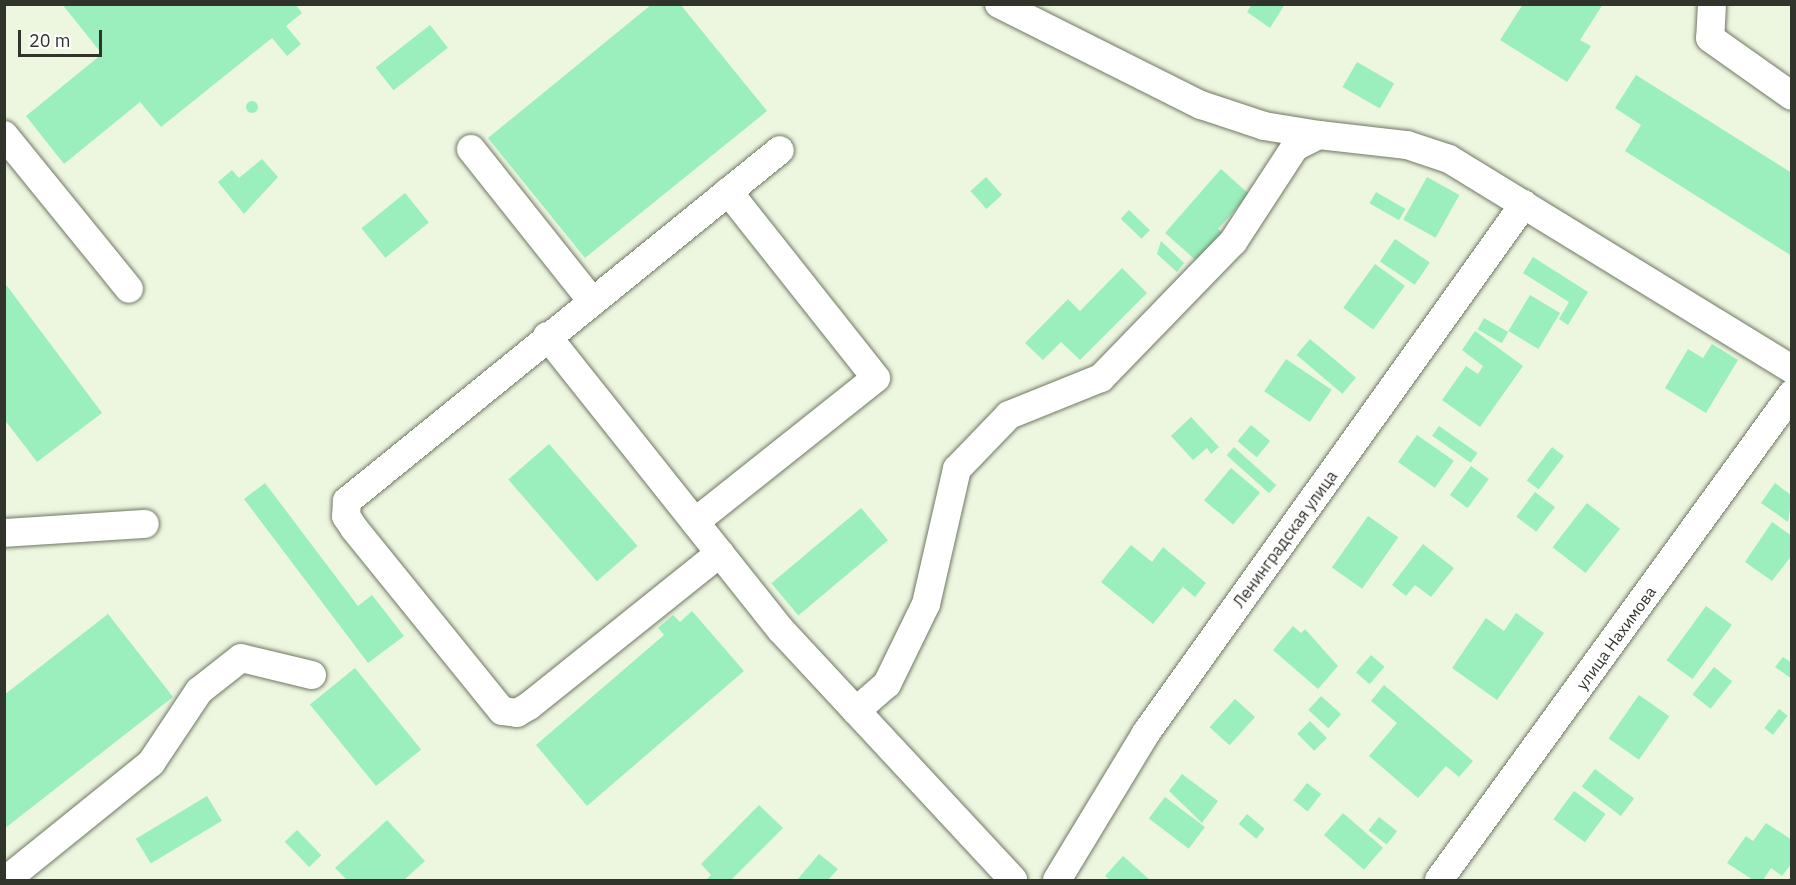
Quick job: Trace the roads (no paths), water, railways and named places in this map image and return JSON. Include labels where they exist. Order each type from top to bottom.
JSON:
[{"type":"street","points":[[999,4],[1201,105],[1264,126],[1318,135],[1407,145],[1438,155],[1524,204],[1791,369]]},
{"type":"street","points":[[1712,4],[1710,38],[1791,96]]},
{"type":"street","points":[[4,135],[129,289]]},
{"type":"street","points":[[856,711],[887,684],[926,604],[957,469],[1009,415],[1101,378],[1233,242],[1294,147],[1318,135]]},
{"type":"street","points":[[471,149],[591,300]]},
{"type":"street","points":[[720,553],[517,713],[502,711],[491,701],[346,516],[347,501],[591,300],[780,150]]},
{"type":"street","points":[[695,522],[876,378],[728,191]]},
{"type":"street","name":"Ленинградская улица","points":[[1057,880],[1146,733],[1524,204]]},
{"type":"street","points":[[547,336],[781,630],[1013,880]]},
{"type":"street","name":"улица Нахимова","points":[[1439,880],[1791,394]]},
{"type":"street","points":[[4,533],[145,524]]},
{"type":"street","points":[[6,880],[151,763],[200,691],[241,658],[312,675]]}]
